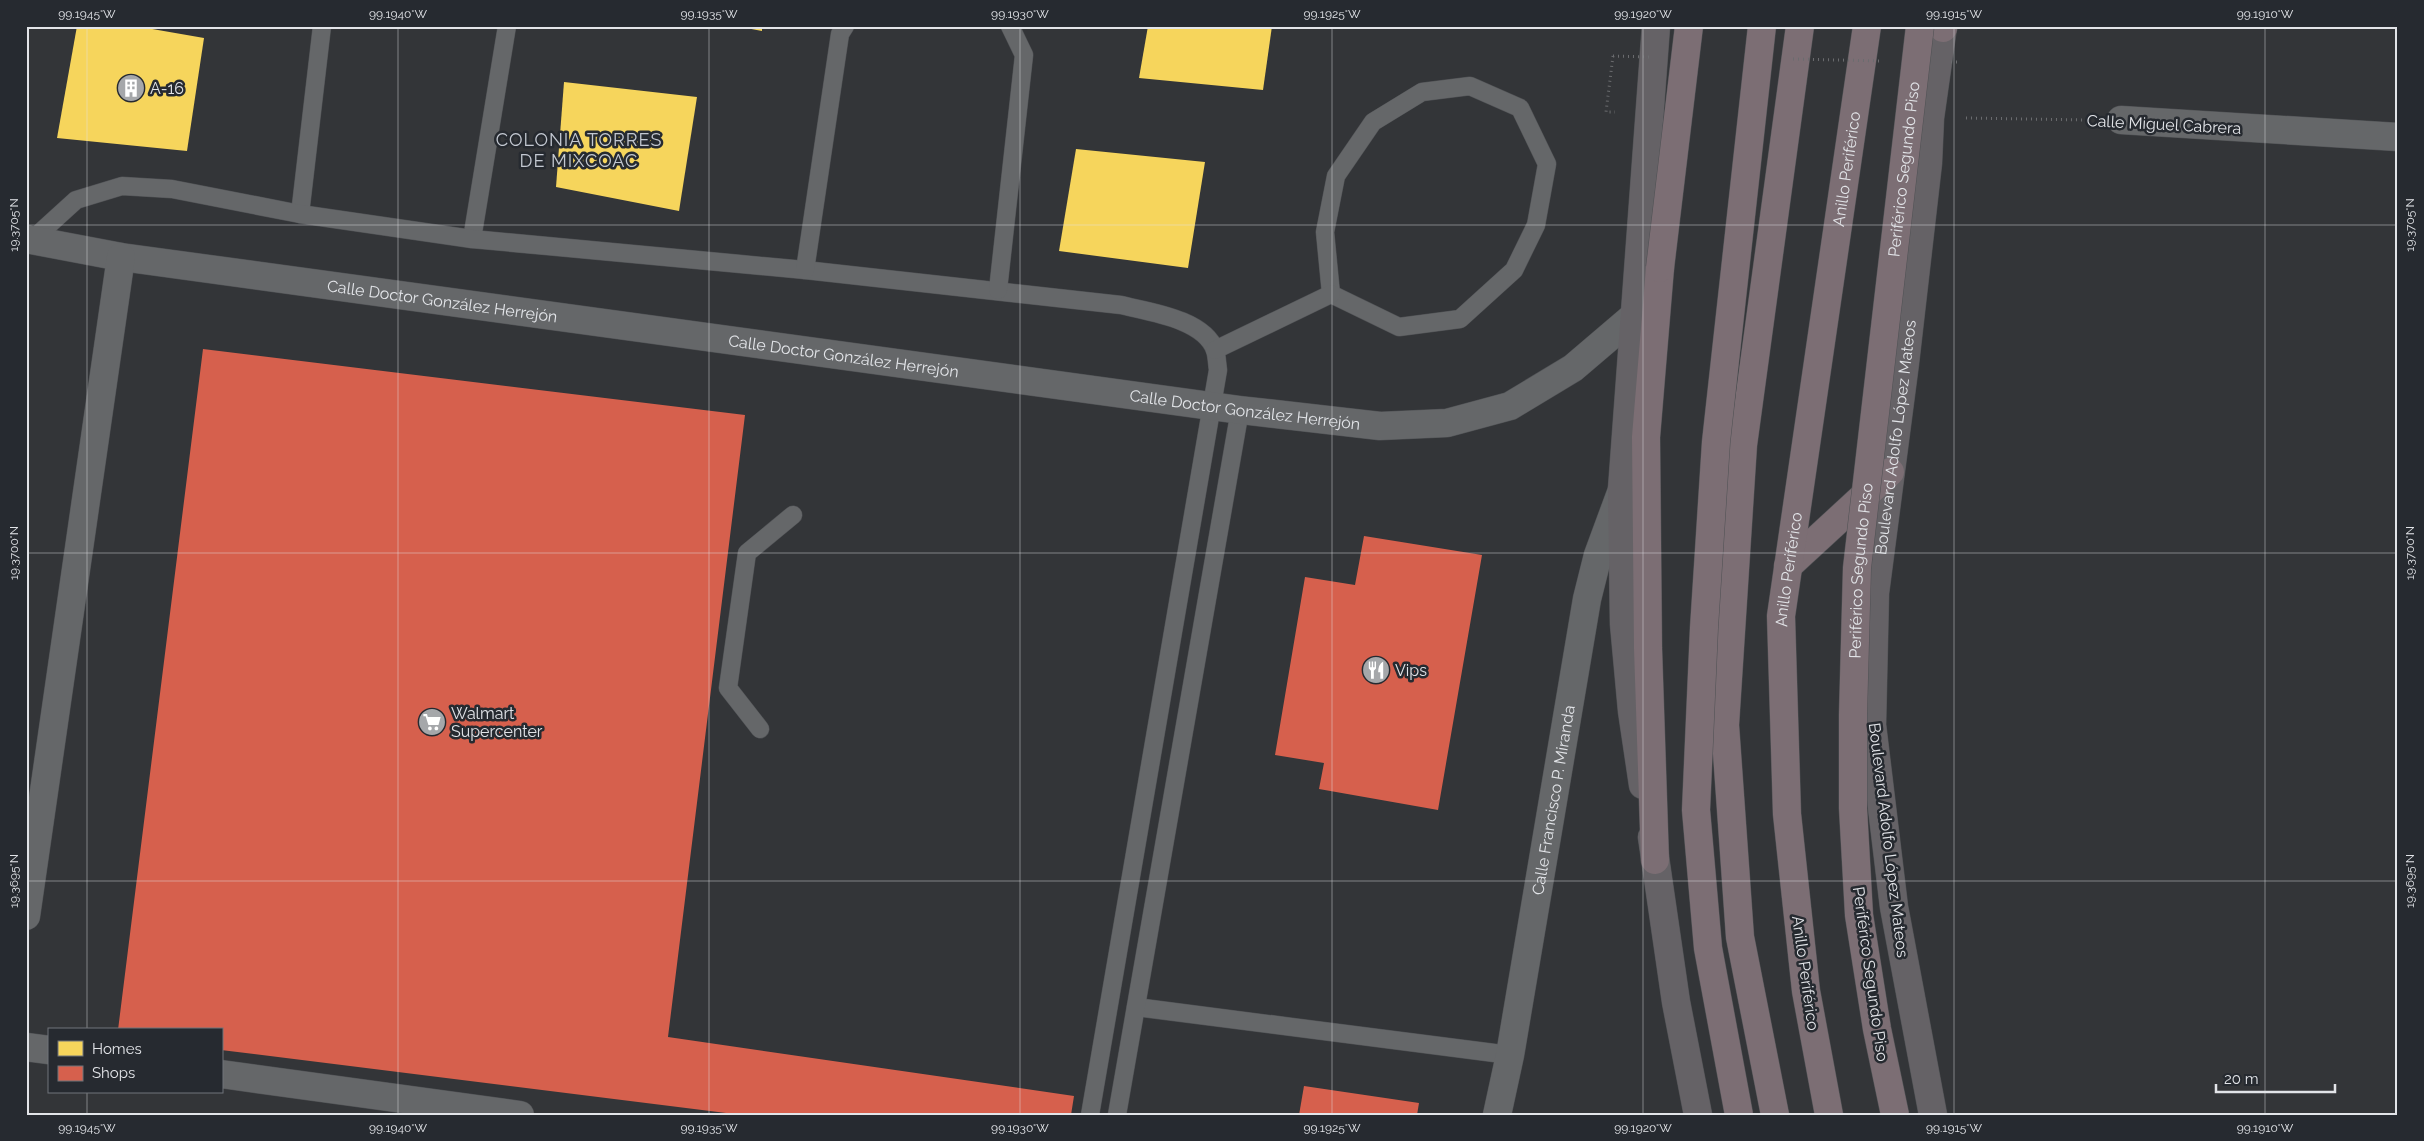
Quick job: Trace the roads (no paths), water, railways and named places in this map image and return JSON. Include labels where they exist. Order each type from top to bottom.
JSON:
[{"type":"highway","points":[[1655,860],[1648,648],[1646,436],[1660,268],[1688,26]]},
{"type":"highway","points":[[1739,1115],[1708,948],[1696,810],[1704,628],[1716,442],[1762,26]]},
{"type":"highway","points":[[1774,1115],[1740,938],[1726,725],[1743,445],[1800,26]]},
{"type":"highway","name":"Anillo Periférico","points":[[1829,1115],[1806,991],[1787,814],[1781,616],[1867,26]]},
{"type":"highway","name":"Periférico Segundo Piso","points":[[1895,1115],[1877,1029],[1859,915],[1853,808],[1853,715],[1857,568],[1937,27]]},
{"type":"highway","points":[[1788,566],[1890,472]]},
{"type":"main road","points":[[1656,26],[1622,489],[1624,624],[1631,701],[1676,1002],[1698,1115]]},
{"type":"main road","name":"Boulevard Adolfo López Mateos","points":[[1933,1115],[1894,907],[1872,725],[1875,593],[1928,163],[1937,27]]},
{"type":"street","name":"Calle Miguel Cabrera","points":[[2121,120],[2398,137]]},
{"type":"street","name":"Calle Doctor González Herrejón","points":[[29,239],[121,257],[1240,410],[1380,426],[1447,423],[1510,406],[1573,368],[1634,316]]},
{"type":"street","points":[[26,916],[121,257]]},
{"type":"street","name":"Calle Francisco P. Miranda","points":[[1498,1115],[1510,1056],[1587,599],[1598,555],[1622,489]]},
{"type":"street","points":[[26,1047],[48,1050]]},
{"type":"street","points":[[222,1074],[520,1115]]},
{"type":"lane","points":[[300,214],[322,26]]},
{"type":"lane","points":[[472,239],[507,26]]},
{"type":"lane","points":[[805,270],[840,34],[845,26]]},
{"type":"lane","points":[[998,290],[1024,55],[1010,26]]},
{"type":"lane","points":[[1470,86],[1520,108],[1548,164],[1536,225],[1514,270],[1460,319],[1399,327],[1331,294],[1325,232],[1336,176],[1373,122],[1422,92],[1470,86]]},
{"type":"lane","points":[[29,239],[76,200],[122,186],[172,189],[300,214],[472,239],[805,270],[1121,305],[1171,316],[1203,334],[1215,350],[1218,370],[1090,1115]]},
{"type":"lane","points":[[1215,350],[1331,294]]},
{"type":"lane","points":[[1117,1115],[1240,410]]},
{"type":"lane","points":[[760,729],[728,688],[747,553],[793,515]]},
{"type":"lane","points":[[1136,1007],[1510,1056]]},
{"type":"place","name":"A-16","points":[[131,88]]},
{"type":"place","name":"Vips","points":[[1376,670]]},
{"type":"place","name":"Walmart Supercenter","points":[[432,722]]},
{"type":"district","name":"COLONIA TORRES DE MIXCOAC","points":[[579,150]]}]
